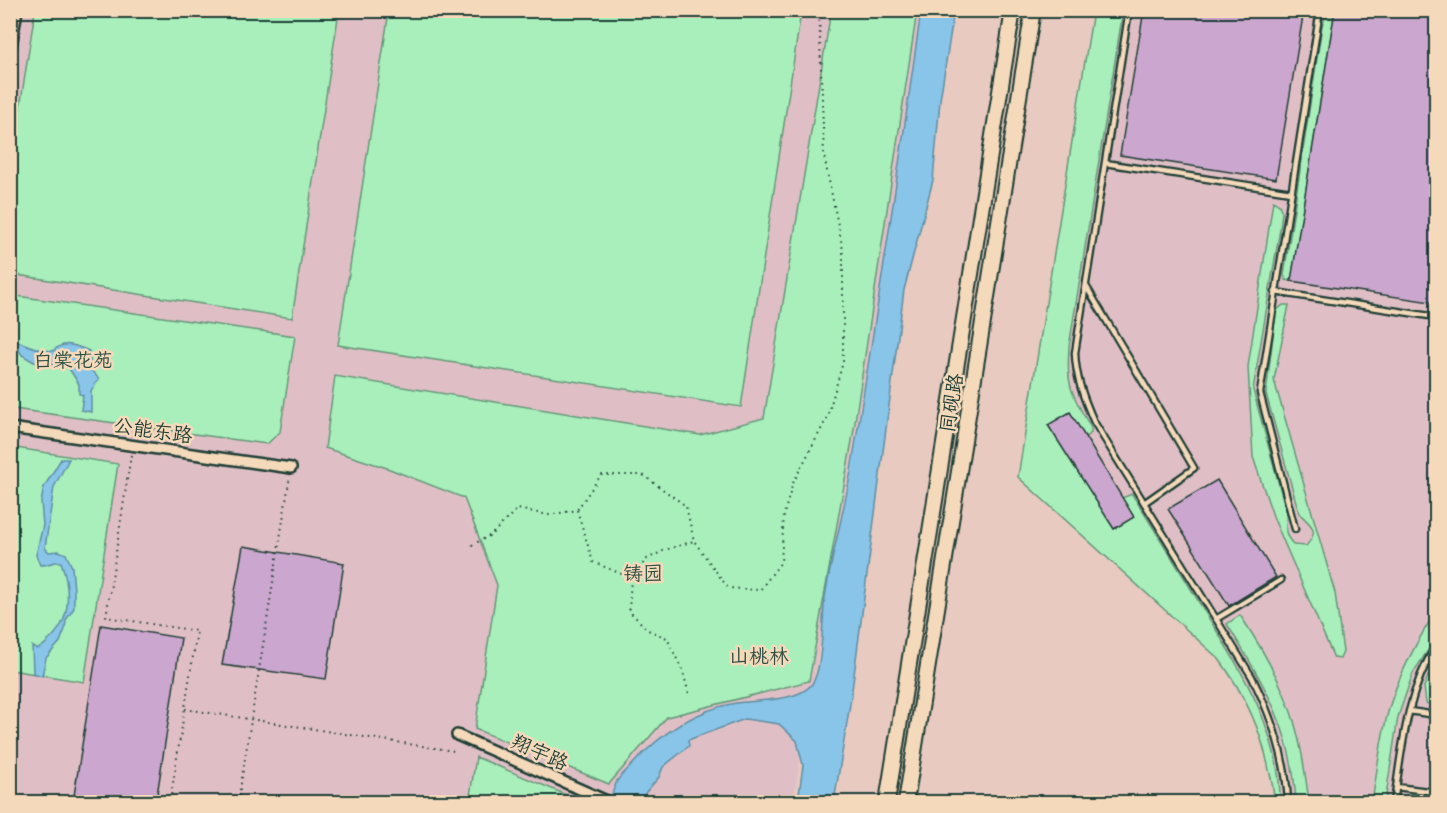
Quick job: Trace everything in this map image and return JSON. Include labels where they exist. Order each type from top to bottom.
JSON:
[{"type":"main road","name":"同砚路","points":[[887,802],[1013,10]]},
{"type":"main road","name":"同砚路","points":[[906,802],[1034,10]]},
{"type":"street","points":[[10,53],[17,10]]},
{"type":"street","name":"公能东路","points":[[10,428],[291,468]]},
{"type":"street","name":"翔宇路","points":[[457,735],[609,802]]},
{"type":"lane","points":[[1130,10],[1075,353],[1076,371],[1081,394],[1094,422],[1252,677],[1273,723],[1281,750],[1287,779],[1288,802]]},
{"type":"lane","points":[[1295,529],[1260,393],[1320,10]]},
{"type":"lane","points":[[1105,163],[1291,192]]},
{"type":"lane","points":[[1086,286],[1194,468],[1144,503]]},
{"type":"lane","points":[[1275,292],[1437,316]]},
{"type":"lane","points":[[1216,619],[1281,580]]},
{"type":"lane","points":[[1394,802],[1409,711],[1418,683],[1437,646]]},
{"type":"lane","points":[[1409,711],[1437,715]]},
{"type":"lane","points":[[1396,787],[1437,792]]},
{"type":"path","points":[[472,545],[491,535],[517,509],[549,515],[577,510],[601,475],[643,475],[686,506],[694,541],[728,588],[760,590],[781,561],[784,514],[793,483],[827,418],[843,362],[843,250],[824,156],[819,10]]},
{"type":"path","points":[[133,445],[106,617],[197,631],[170,802]]},
{"type":"path","points":[[238,802],[291,468]]},
{"type":"path","points":[[577,510],[593,562],[631,578]]},
{"type":"path","points":[[689,694],[683,672],[668,638],[648,630],[629,611],[631,578],[647,559],[664,550],[694,541]]},
{"type":"path","points":[[185,709],[454,751]]},
{"type":"shaded area","points":[[10,11],[923,11],[876,311],[793,802],[11,802]]},
{"type":"shaded area","points":[[1093,11],[1436,11],[1436,802],[1274,802],[1267,756],[1258,726],[1219,659],[1018,477]]},
{"type":"green space","points":[[742,10],[800,19],[741,407],[338,345],[389,11]]},
{"type":"green space","points":[[35,11],[339,11],[292,318],[11,274],[11,165]]},
{"type":"green space","name":"铸园","points":[[831,11],[917,11],[853,435],[809,681],[667,717],[609,784],[475,729],[497,585],[464,498],[387,468],[325,448],[335,376],[700,435],[764,418]]},
{"type":"green space","points":[[1093,11],[1123,11],[1069,347],[1068,372],[1072,390],[1091,428],[1091,433],[1085,437],[1048,425],[1114,529],[1133,517],[1122,498],[1132,494],[1183,576],[1242,674],[1265,723],[1278,775],[1280,802],[1274,802],[1266,755],[1256,725],[1236,685],[1219,659],[1018,477]]},
{"type":"green space","points":[[1334,16],[1291,281],[1286,280],[1284,275],[1322,26],[1325,18]]},
{"type":"green space","points":[[1273,201],[1279,205],[1282,212],[1253,390],[1287,514],[1287,534],[1294,545],[1306,546],[1313,531],[1310,524],[1299,513],[1266,394],[1276,311],[1283,305],[1289,305],[1274,380],[1335,593],[1343,652],[1340,659],[1334,658],[1274,519],[1253,457],[1248,367]]},
{"type":"green space","name":"白棠花苑","points":[[10,295],[295,336],[280,432],[267,444],[14,409],[10,382]]},
{"type":"green space","points":[[10,447],[118,464],[84,682],[11,670]]},
{"type":"green space","points":[[1436,611],[1436,638],[1413,673],[1398,717],[1385,802],[1372,802],[1382,738],[1392,698],[1419,639]]},
{"type":"green space","points":[[1240,615],[1281,686],[1291,712],[1300,745],[1309,802],[1296,802],[1289,752],[1274,708],[1227,624]]},
{"type":"green space","points":[[1428,676],[1436,677],[1436,707],[1426,703],[1424,687]]},
{"type":"green space","points":[[476,757],[583,802],[469,802]]},
{"type":"green space","points":[[1415,793],[1436,797],[1436,802],[1402,802],[1405,796]]},
{"type":"water","points":[[921,11],[954,11],[940,100],[933,180],[904,290],[851,698],[834,802],[798,802],[803,765],[797,741],[779,724],[745,719],[688,740],[689,746],[663,767],[659,777],[641,802],[609,802],[621,775],[652,745],[691,718],[721,706],[777,699],[797,694],[806,690],[816,677],[825,597],[849,481],[897,181]]},
{"type":"water","points":[[11,339],[41,350],[53,351],[66,344],[89,351],[91,370],[99,379],[91,391],[91,412],[81,410],[83,395],[79,394],[79,384],[68,367],[34,362],[22,355],[16,345],[11,344]]},
{"type":"water","points":[[61,459],[69,459],[54,487],[45,548],[49,552],[59,551],[66,554],[72,567],[74,608],[66,620],[60,642],[46,658],[42,676],[33,673],[32,646],[37,649],[41,647],[58,630],[63,622],[67,602],[66,582],[61,562],[40,565],[36,555],[43,525],[41,502],[44,487]]},
{"type":"building","points":[[1144,10],[1304,10],[1276,179],[1120,155]]},
{"type":"building","points":[[1335,10],[1437,10],[1437,303],[1291,281]]},
{"type":"building","points":[[1070,412],[1134,517],[1114,529],[1048,425]]},
{"type":"building","points":[[1217,480],[1276,577],[1229,606],[1168,509]]},
{"type":"building","points":[[243,546],[344,563],[326,679],[222,665]]},
{"type":"building","points":[[101,625],[181,638],[156,802],[73,802]]},
{"type":"park label","name":"山桃林","points":[[759,656]]}]
